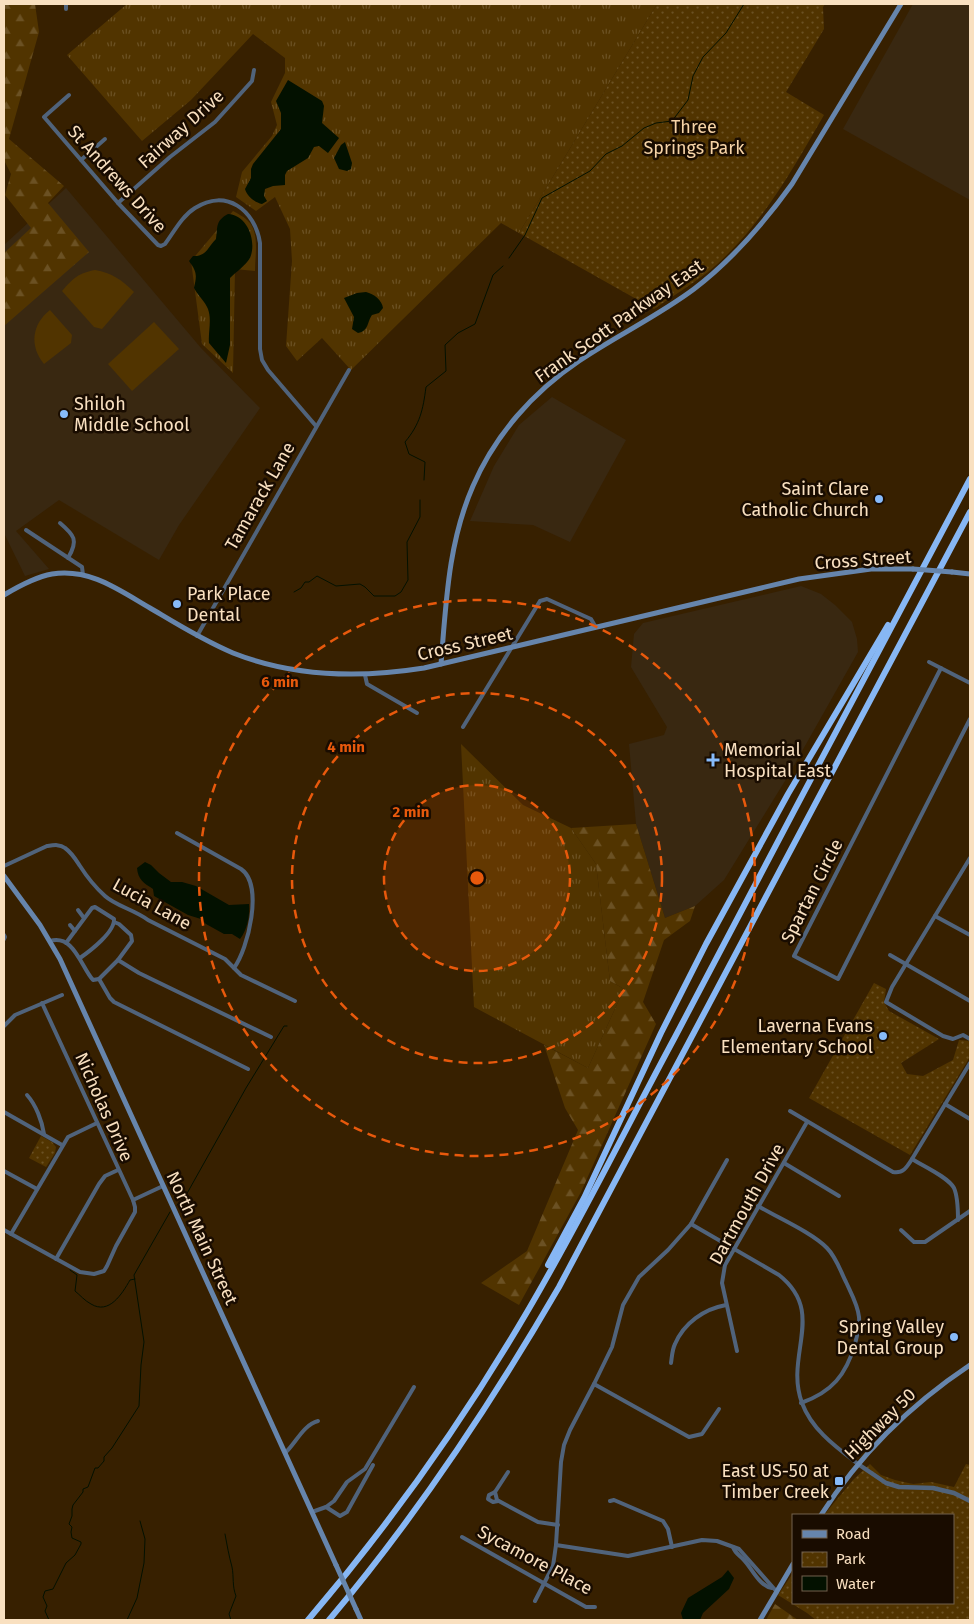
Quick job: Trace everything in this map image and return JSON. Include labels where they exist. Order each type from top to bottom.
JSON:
[{"type":"highway","points":[[308,1620],[357,1560],[434,1458],[528,1311],[970,479]]},
{"type":"highway","points":[[328,1620],[372,1567],[444,1469],[511,1369],[559,1288],[970,512]]},
{"type":"highway","points":[[528,1311],[538,1285],[584,1198],[661,1033],[715,927],[788,794],[864,664],[907,597]]},
{"type":"main road","name":"Frank Scott Parkway East","points":[[441,664],[449,576],[454,545],[462,514],[473,486],[497,440],[524,408],[549,384],[578,362],[692,290],[745,242],[792,184],[901,4]]},
{"type":"main road","name":"Cross Street","points":[[4,595],[30,581],[45,576],[69,573],[82,575],[108,583],[197,636],[234,653],[304,671],[389,674],[441,664],[799,579],[871,569],[913,569],[970,574]]},
{"type":"main road","name":"North Main Street","points":[[4,876],[50,940],[69,977],[361,1620]]},
{"type":"main road","name":"Highway 50","points":[[822,1514],[858,1464],[880,1438],[918,1403],[970,1365]]},
{"type":"main road","points":[[760,1620],[774,1590],[792,1565]]},
{"type":"street","points":[[66,4],[66,9]]},
{"type":"street","name":"Fairway Drive","points":[[118,203],[170,157],[215,122],[252,81],[254,70]]},
{"type":"street","name":"St Andrews Drive","points":[[69,95],[44,118],[158,246],[165,244],[184,217],[193,208],[205,202],[219,200],[232,203],[242,208],[252,218],[258,230],[260,243],[260,349],[262,360],[268,370],[316,426]]},
{"type":"street","points":[[81,160],[105,139]]},
{"type":"street","name":"Tamarack Lane","points":[[197,636],[349,370]]},
{"type":"street","points":[[60,523],[70,532],[75,542],[68,558]]},
{"type":"street","points":[[26,530],[82,567],[82,575]]},
{"type":"street","points":[[463,727],[538,603],[547,600],[591,619],[596,626]]},
{"type":"street","points":[[929,662],[970,683]]},
{"type":"street","name":"Spartan Circle","points":[[941,668],[794,956],[838,979],[970,719]]},
{"type":"street","points":[[365,674],[367,684],[417,713]]},
{"type":"street","points":[[177,832],[241,869],[248,877],[254,906],[238,963],[234,968]]},
{"type":"street","name":"Lucia Lane","points":[[4,866],[47,846],[64,847],[70,852],[90,881],[105,896],[225,959],[240,975],[295,1001]]},
{"type":"street","points":[[970,858],[887,996],[886,1002],[943,1036],[953,1039],[962,1035],[970,1039]]},
{"type":"street","points":[[66,943],[95,906],[95,900]]},
{"type":"street","points":[[50,940],[56,939],[66,943],[80,958],[93,980],[100,980],[132,942],[131,935],[127,930],[95,906]]},
{"type":"street","points":[[78,910],[84,918]]},
{"type":"street","points":[[936,916],[970,935]]},
{"type":"street","points":[[80,958],[93,948],[114,922]]},
{"type":"street","points":[[70,924],[75,931]]},
{"type":"street","points":[[890,955],[970,1001]]},
{"type":"street","points":[[118,960],[139,973],[271,1037]]},
{"type":"street","points":[[100,980],[114,1002],[248,1069]]},
{"type":"street","points":[[4,1026],[16,1015],[62,994]]},
{"type":"street","name":"Nicholas Drive","points":[[42,1003],[133,1200]]},
{"type":"street","points":[[790,1111],[892,1172],[899,1172],[906,1169],[970,1063]]},
{"type":"street","points":[[27,1094],[43,1126],[44,1134]]},
{"type":"street","points":[[945,1104],[970,1119]]},
{"type":"street","points":[[4,1112],[62,1145]]},
{"type":"street","name":"Dartmouth Drive","points":[[737,1351],[722,1283],[725,1265],[808,1122]]},
{"type":"street","points":[[11,1234],[68,1137],[97,1123]]},
{"type":"street","points":[[912,1159],[948,1181],[953,1187],[956,1194],[958,1220]]},
{"type":"street","points":[[535,1601],[552,1566],[556,1545],[561,1462],[564,1445],[612,1347],[623,1305],[634,1284],[644,1271],[691,1224],[727,1160]]},
{"type":"street","points":[[784,1163],[839,1196]]},
{"type":"street","points":[[56,1259],[99,1184],[106,1176],[118,1170]]},
{"type":"street","points":[[4,1171],[37,1189]]},
{"type":"street","points":[[4,1230],[85,1274],[94,1274],[104,1271],[134,1212],[133,1200],[163,1186]]},
{"type":"street","points":[[758,1206],[827,1248],[837,1263],[857,1306],[859,1329],[846,1368],[839,1380],[829,1390],[802,1403]]},
{"type":"street","points":[[901,1230],[914,1242],[925,1242],[970,1211]]},
{"type":"street","points":[[691,1224],[779,1275],[790,1284],[798,1296],[803,1310],[803,1325],[797,1360],[796,1380],[802,1403],[814,1426],[828,1440],[886,1483],[899,1487],[933,1488],[954,1493],[970,1501]]},
{"type":"street","points":[[671,1363],[674,1346],[682,1330],[700,1315],[717,1307],[726,1306]]},
{"type":"street","points":[[594,1384],[689,1437],[696,1437],[702,1434],[719,1410]]},
{"type":"street","points":[[312,1512],[326,1507],[334,1500],[347,1482],[365,1469],[414,1387]]},
{"type":"street","points":[[285,1453],[312,1423],[318,1421]]},
{"type":"street","points":[[326,1507],[340,1516],[347,1512],[373,1465]]},
{"type":"street","points":[[508,1472],[495,1492],[489,1495],[488,1499],[493,1502],[498,1501],[538,1522],[558,1525]]},
{"type":"street","points":[[495,1492],[498,1501]]},
{"type":"street","points":[[610,1501],[614,1500],[663,1521],[668,1529],[672,1547]]},
{"type":"street","name":"Sycamore Place","points":[[462,1537],[586,1607],[595,1607]]},
{"type":"street","points":[[556,1545],[628,1556],[702,1540],[717,1541],[739,1549],[745,1554],[774,1590]]},
{"type":"shaded area","points":[[913,4],[970,4],[970,200],[843,129]]},
{"type":"shaded area","points":[[66,188],[201,348],[260,408],[179,525],[159,560],[59,500],[16,531],[49,569],[25,576],[4,533],[4,245]]},
{"type":"shaded area","points":[[552,397],[626,440],[570,542],[533,525],[470,521],[494,466],[519,425]]},
{"type":"shaded area","name":"Memorial Hospital East","points":[[801,586],[821,594],[852,622],[857,639],[858,652],[788,776],[724,880],[695,906],[665,918],[636,824],[629,744],[664,735],[667,727],[631,667],[634,634],[643,623]]},
{"type":"green space","points":[[4,4],[35,4],[39,32],[9,139],[64,186],[48,203],[89,252],[4,326],[4,253],[31,228],[5,195],[11,174],[4,160]]},
{"type":"green space","points":[[127,4],[657,4],[519,233],[501,223],[351,370],[322,338],[297,361],[286,346],[292,261],[290,229],[275,197],[256,211],[236,197],[242,172],[272,136],[277,125],[271,102],[285,73],[285,58],[253,34],[191,100],[142,141],[67,55]]},
{"type":"green space","name":"Three Springs Park","points":[[657,4],[825,4],[823,7],[824,29],[786,92],[824,115],[787,178],[743,237],[708,272],[654,309],[519,233]]},
{"type":"green space","points":[[233,211],[244,217],[254,230],[256,251],[255,271],[235,269],[233,373],[202,344],[191,261]]},
{"type":"green space","points":[[95,270],[116,278],[134,292],[102,329],[94,327],[62,291],[77,277]]},
{"type":"green space","points":[[50,310],[72,335],[71,343],[44,364],[36,350],[35,336],[39,322]]},
{"type":"green space","points":[[154,322],[179,349],[132,391],[108,364]]},
{"type":"green space","points":[[461,744],[523,805],[571,828],[596,864],[610,981],[624,989],[588,1068],[474,1007]]},
{"type":"green space","points":[[636,824],[665,918],[695,906],[690,921],[664,940],[643,1002],[656,1024],[581,1192],[519,1305],[481,1283],[527,1251],[578,1130],[565,1108],[544,1045],[588,1068],[624,989],[610,981],[596,864],[571,828]]},
{"type":"green space","points":[[874,983],[886,989],[884,1002],[889,1011],[939,1039],[901,1063],[907,1074],[923,1076],[953,1060],[959,1040],[970,1041],[970,1057],[910,1155],[809,1098]]},
{"type":"green space","points":[[41,1136],[52,1142],[56,1147],[55,1153],[46,1167],[29,1158]]},
{"type":"green space","points":[[870,1464],[881,1475],[895,1480],[913,1484],[931,1482],[954,1487],[966,1464],[970,1465],[970,1620],[816,1620],[792,1604],[954,1604],[954,1514],[825,1514],[853,1480]]},
{"type":"green space","points":[[792,1574],[792,1604],[778,1595]]},
{"type":"green space","points":[[775,1604],[798,1620],[766,1620]]},
{"type":"water","points":[[288,80],[322,101],[324,106],[322,123],[339,138],[328,153],[319,146],[314,147],[308,158],[287,171],[285,185],[265,189],[264,196],[267,201],[262,204],[251,198],[245,189],[251,178],[253,164],[281,129],[281,113],[276,101]]},
{"type":"water","points":[[345,142],[352,163],[351,169],[347,171],[339,169],[334,158],[341,145]]},
{"type":"water","points":[[228,214],[241,219],[246,224],[251,237],[252,252],[250,258],[230,278],[230,345],[226,363],[209,343],[209,313],[205,303],[194,288],[196,274],[189,261],[193,256],[201,255],[209,248],[216,239],[219,222]]},
{"type":"water","points":[[366,292],[377,298],[383,308],[379,313],[372,315],[366,328],[358,333],[352,329],[354,317],[344,298]]},
{"type":"water","points":[[145,862],[171,882],[182,882],[196,886],[229,905],[249,904],[248,923],[240,939],[232,934],[224,934],[201,919],[188,915],[154,896],[153,889],[142,881],[139,876],[137,868]]},
{"type":"water","points":[[728,1570],[734,1578],[729,1589],[703,1613],[700,1620],[683,1620],[681,1613],[688,1598],[722,1577]]},
{"type":"waterway","points":[[509,258],[525,235],[542,198],[590,171],[606,154],[622,146],[644,128],[656,123],[672,121],[688,100],[693,76],[703,57],[726,33],[744,4]]},
{"type":"waterway","points":[[424,480],[425,462],[409,454],[405,442],[420,416],[426,387],[446,371],[445,345],[458,333],[475,324],[493,275],[503,266]]},
{"type":"waterway","points":[[294,592],[301,588],[305,582],[309,582],[317,576],[336,586],[360,584],[374,596],[395,596],[401,592],[408,580],[407,542],[420,517],[420,500]]},
{"type":"waterway","points":[[177,1205],[185,1197],[246,1088],[284,1026],[287,1026]]},
{"type":"waterway","points":[[49,1620],[45,1611],[47,1606],[43,1597],[45,1591],[53,1589],[66,1563],[75,1555],[81,1544],[81,1542],[72,1538],[72,1527],[69,1524],[73,1505],[83,1492],[83,1489],[88,1487],[95,1468],[98,1468],[104,1461],[104,1457],[112,1448],[139,1406],[144,1342],[134,1275],[170,1212]]},
{"type":"waterway","points":[[70,1270],[77,1275],[75,1291],[91,1304],[98,1307],[109,1305],[119,1297],[130,1280],[135,1279]]},
{"type":"waterway","points":[[127,1620],[137,1598],[144,1563],[145,1539],[140,1521]]},
{"type":"waterway","points":[[225,1534],[236,1596],[229,1614],[231,1620]]},
{"type":"place","name":"Shiloh Middle School","points":[[64,414]]},
{"type":"place","name":"Saint Clare Catholic Church","points":[[879,499]]},
{"type":"place","name":"Park Place Dental","points":[[177,604]]},
{"type":"place","name":"Memorial Hospital East","points":[[713,760]]},
{"type":"place","name":"Laverna Evans Elementary School","points":[[883,1036]]},
{"type":"place","name":"Spring Valley Dental Group","points":[[954,1337]]},
{"type":"place","name":"East US-50 at Timber Creek","points":[[839,1481]]}]
